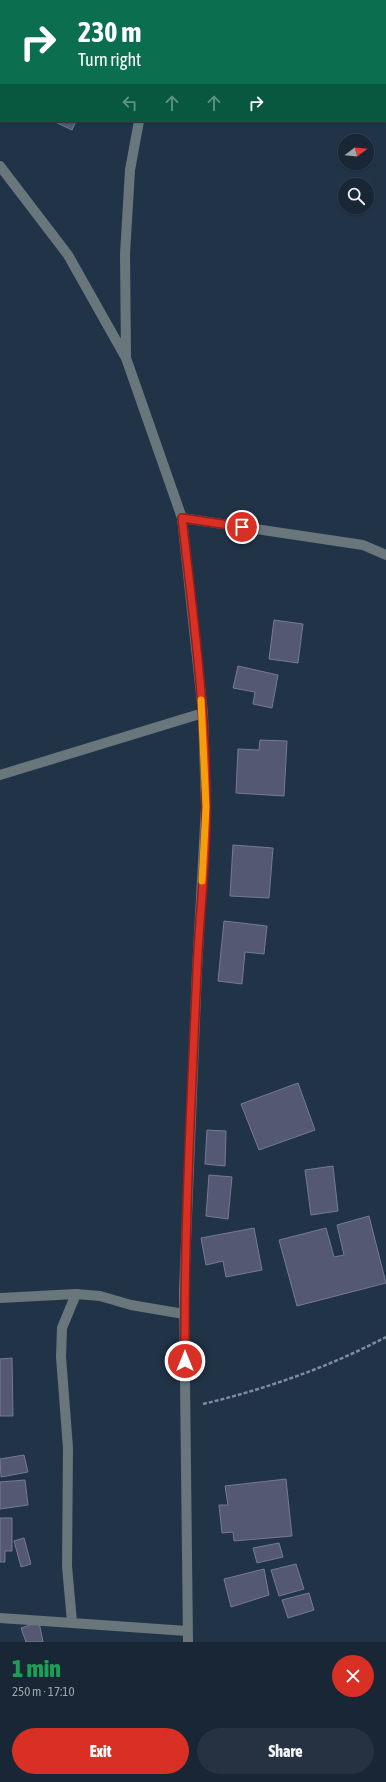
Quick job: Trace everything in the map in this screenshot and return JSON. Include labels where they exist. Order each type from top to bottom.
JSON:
[{"type":"street","points":[[126,358],[125,254],[130,170],[139,122]]},
{"type":"street","points":[[0,166],[68,255],[126,358],[182,518],[203,713],[206,807],[197,970],[184,1314],[188,1642]]},
{"type":"street","points":[[182,518],[363,546],[386,555]]},
{"type":"street","points":[[0,775],[203,713]]},
{"type":"street","points":[[0,1298],[76,1294],[100,1296],[130,1305],[184,1314]]},
{"type":"street","points":[[72,1622],[67,1566],[68,1448],[61,1358],[62,1328],[76,1294]]},
{"type":"street","points":[[0,1618],[187,1631]]},
{"type":"path","points":[[185,1408],[240,1395],[285,1381],[386,1337]]},
{"type":"building","points":[[55,122],[76,122],[72,130]]},
{"type":"building","points":[[274,620],[303,624],[298,663],[269,659]]},
{"type":"building","points":[[238,666],[278,675],[272,708],[253,704],[255,692],[233,688]]},
{"type":"building","points":[[260,740],[287,741],[284,796],[236,793],[238,749],[259,750]]},
{"type":"building","points":[[233,845],[273,848],[269,898],[230,896]]},
{"type":"building","points":[[224,921],[267,926],[264,954],[245,952],[242,984],[218,981]]},
{"type":"building","points":[[298,1083],[315,1130],[259,1150],[241,1104]]},
{"type":"building","points":[[207,1130],[226,1131],[225,1166],[205,1164]]},
{"type":"building","points":[[333,1166],[338,1211],[311,1215],[305,1170]]},
{"type":"building","points":[[209,1175],[232,1177],[228,1219],[206,1216]]},
{"type":"building","points":[[369,1216],[386,1283],[297,1306],[279,1240],[326,1228],[334,1257],[344,1255],[337,1225]]},
{"type":"building","points":[[254,1228],[262,1270],[226,1277],[223,1261],[206,1265],[201,1238]]},
{"type":"building","points":[[12,1358],[13,1416],[0,1416],[0,1359]]},
{"type":"building","points":[[24,1455],[28,1472],[1,1477],[0,1459]]},
{"type":"building","points":[[286,1479],[292,1536],[234,1541],[233,1532],[222,1533],[219,1505],[228,1505],[225,1486]]},
{"type":"building","points":[[25,1480],[28,1505],[0,1509],[0,1482]]},
{"type":"building","points":[[0,1518],[12,1518],[12,1551],[5,1551],[5,1562],[0,1562]]},
{"type":"building","points":[[24,1538],[31,1564],[21,1567],[14,1541]]},
{"type":"building","points":[[279,1543],[283,1557],[257,1563],[253,1548]]},
{"type":"building","points":[[296,1564],[304,1589],[279,1596],[271,1570]]},
{"type":"building","points":[[264,1569],[269,1595],[231,1607],[224,1579]]},
{"type":"building","points":[[309,1593],[314,1610],[288,1618],[282,1600]]},
{"type":"building","points":[[39,1622],[43,1642],[26,1642],[21,1628]]},
{"type":"slow traffic","points":[[201,700],[203,713],[206,807],[202,881]]},
{"type":"route","points":[[185,1361],[184,1291],[188,1184],[197,970],[206,807],[203,713],[182,518],[242,527]]}]
